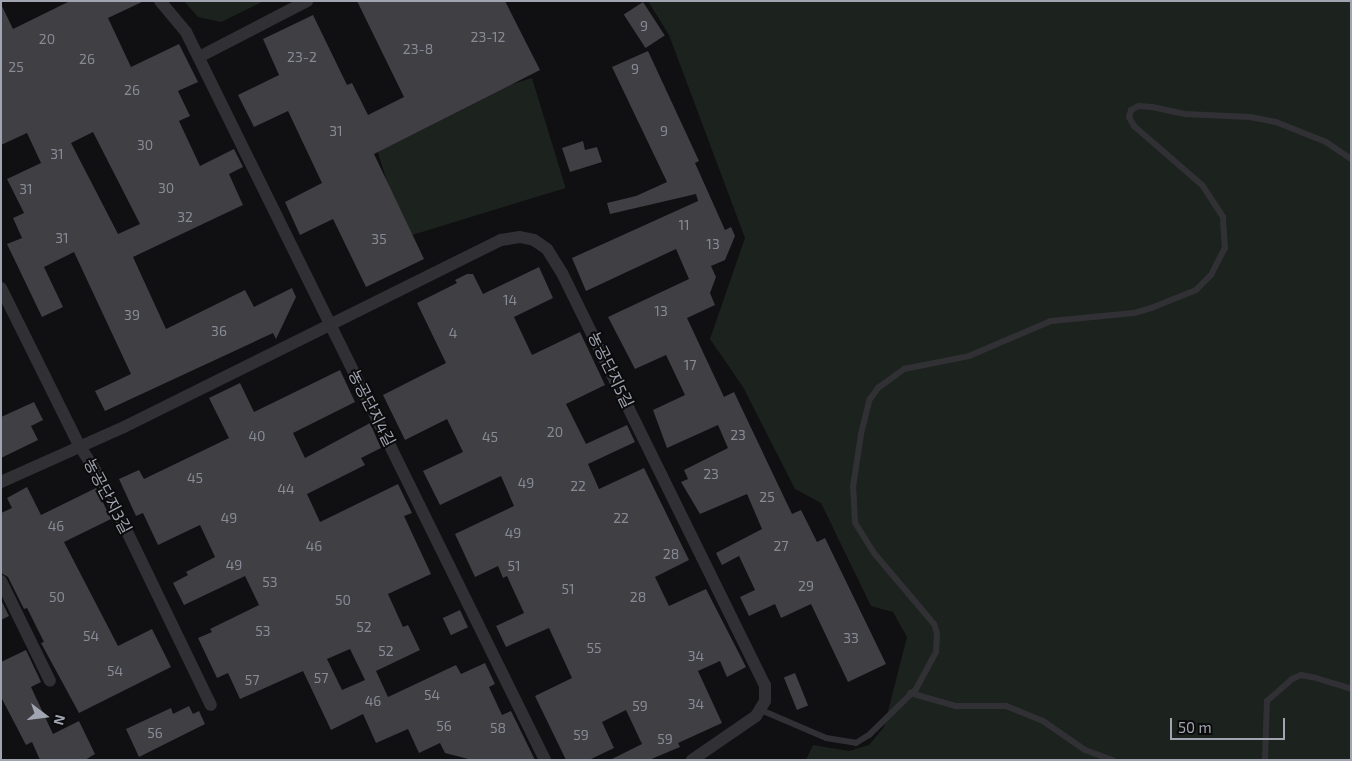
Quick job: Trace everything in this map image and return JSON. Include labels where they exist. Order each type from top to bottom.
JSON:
[{"type":"street","name":"농공단지4길","points":[[160,1],[186,32],[199,57],[545,760]]},
{"type":"street","points":[[199,57],[307,1]]},
{"type":"street","name":"농공단지5길","points":[[1,482],[79,445],[124,427],[500,240],[528,238],[547,249],[562,273],[762,676],[766,693],[761,710]]},
{"type":"street","name":"농공단지3길","points":[[1,288],[79,445],[105,486],[211,705]]},
{"type":"street","points":[[1,580],[50,681]]},
{"type":"street","points":[[692,760],[761,710]]},
{"type":"lane","points":[[761,710],[826,738],[856,743],[869,735],[921,682],[933,660],[937,633],[929,617],[863,536],[855,522],[853,502],[866,414],[878,388],[904,369],[969,356],[1051,322],[1134,313],[1187,295],[1205,283],[1225,248],[1223,218],[1202,185],[1134,126],[1129,114],[1134,108],[1250,117],[1276,122],[1326,142],[1351,159]]},
{"type":"lane","points":[[1265,760],[1267,701],[1292,679],[1302,675],[1351,689]]},
{"type":"lane","points":[[910,693],[956,706],[1006,706],[1043,721],[1085,750],[1113,760]]},
{"type":"shaded area","points":[[184,1],[264,1],[221,22],[198,17]]},
{"type":"shaded area","points":[[648,1],[1351,1],[1351,760],[806,760],[813,745],[849,751],[869,745],[884,727],[907,637],[893,612],[871,606],[821,503],[795,489],[743,387],[710,339],[745,238],[669,35]]},
{"type":"shaded area","points":[[532,78],[566,188],[404,237],[370,127]]},
{"type":"building","points":[[70,1],[144,1],[108,18],[131,67],[179,44],[198,82],[178,91],[190,116],[179,121],[200,166],[234,149],[243,167],[229,174],[243,205],[133,257],[166,329],[245,290],[254,307],[292,288],[296,297],[276,339],[273,333],[105,411],[95,391],[131,374],[74,252],[44,267],[63,307],[42,317],[7,244],[22,238],[13,218],[24,213],[7,179],[41,163],[27,133],[1,145],[1,4],[13,29]],"holes":[[[93,132],[140,224],[118,234],[71,143]]]},
{"type":"building","points":[[357,1],[505,1],[540,70],[374,154],[424,259],[366,287],[333,219],[300,235],[285,202],[322,183],[288,111],[254,127],[238,95],[279,75],[263,39],[313,15],[347,85],[352,83],[368,115],[404,97]]},
{"type":"building","points":[[643,2],[665,36],[645,48],[624,15]]},
{"type":"building","points":[[648,51],[699,161],[695,163],[725,230],[731,227],[735,236],[725,260],[711,266],[716,277],[710,293],[715,305],[687,318],[724,397],[734,392],[792,514],[801,510],[817,542],[825,538],[886,664],[848,682],[811,604],[781,618],[775,604],[749,616],[740,597],[755,590],[739,556],[722,565],[716,553],[762,529],[747,494],[700,514],[681,482],[688,479],[684,470],[728,448],[718,425],[667,448],[653,410],[685,395],[666,355],[635,369],[608,317],[689,279],[676,249],[586,291],[572,258],[698,201],[696,194],[610,214],[607,203],[636,196],[667,182],[612,67]]},
{"type":"building","points":[[583,141],[585,150],[597,147],[602,162],[570,172],[562,148]]},
{"type":"building","points":[[539,267],[553,298],[514,317],[532,355],[580,332],[605,385],[566,404],[586,444],[627,425],[635,442],[588,464],[599,489],[644,468],[689,560],[655,577],[669,606],[706,589],[746,667],[727,677],[720,661],[698,671],[722,723],[678,743],[680,747],[649,760],[610,760],[642,744],[626,710],[602,722],[614,748],[589,760],[566,760],[535,696],[572,678],[549,628],[506,647],[496,626],[524,613],[507,576],[503,578],[498,566],[475,577],[455,534],[514,506],[501,476],[440,505],[423,471],[463,452],[447,419],[405,440],[383,395],[446,363],[417,303],[457,283],[455,280],[467,274],[473,274],[483,294]]},
{"type":"building","points":[[340,370],[355,402],[293,433],[305,458],[370,423],[381,448],[361,458],[365,465],[307,494],[320,522],[398,484],[412,513],[404,516],[431,574],[388,594],[403,627],[408,625],[420,650],[376,671],[388,697],[456,665],[461,674],[485,663],[495,684],[489,687],[502,715],[511,711],[535,760],[472,760],[445,753],[440,743],[419,753],[408,729],[376,743],[363,714],[331,730],[303,671],[240,699],[228,673],[217,678],[198,638],[212,632],[210,629],[259,605],[245,576],[184,605],[173,583],[188,575],[186,572],[215,557],[200,525],[158,545],[143,513],[136,516],[119,479],[139,470],[144,479],[229,438],[209,398],[240,383],[254,412]],"holes":[[[350,649],[365,680],[342,690],[327,659]]]},
{"type":"building","points":[[34,402],[43,420],[31,426],[38,440],[1,458],[1,417]]},
{"type":"building","points":[[27,487],[41,515],[96,488],[111,519],[64,542],[118,646],[152,629],[171,667],[79,713],[41,643],[44,642],[27,608],[24,609],[8,577],[1,573],[1,513],[12,508],[7,498]]},
{"type":"building","points":[[1,600],[9,616],[1,620]]},
{"type":"building","points":[[460,610],[468,627],[451,635],[443,618]]},
{"type":"building","points":[[26,650],[41,682],[31,687],[53,734],[79,721],[95,754],[85,760],[40,760],[32,742],[26,745],[1,697],[1,662]]},
{"type":"building","points":[[795,673],[808,705],[797,710],[784,677]]},
{"type":"building","points":[[189,706],[193,714],[199,711],[205,724],[139,757],[126,729],[171,708],[173,714]]}]
